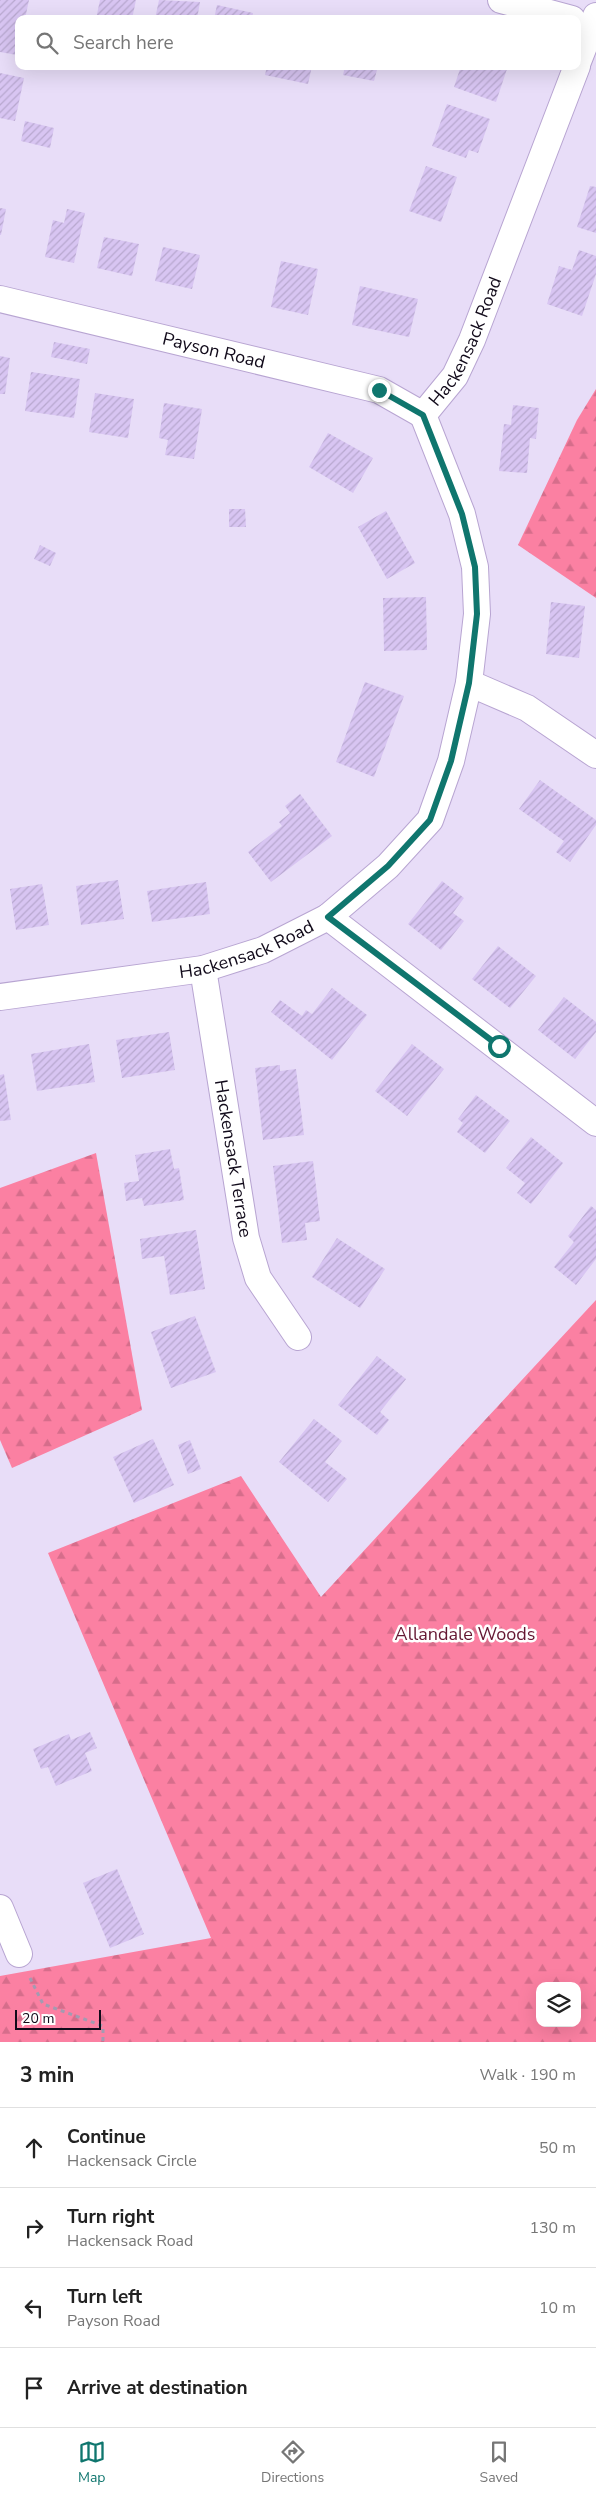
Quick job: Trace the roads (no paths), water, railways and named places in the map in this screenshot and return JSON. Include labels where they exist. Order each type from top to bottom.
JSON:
[{"type":"street","points":[[500,0],[563,15]]},
{"type":"street","name":"Hackensack Road","points":[[581,39],[584,20]]},
{"type":"street","name":"Hackensack Road","points":[[0,997],[203,969],[263,950],[328,917],[388,866],[430,820],[451,761],[469,683],[477,614],[475,567],[462,514],[423,415],[455,376],[472,340],[575,70]]},
{"type":"street","name":"Payson Road","points":[[0,299],[379,390],[423,415]]},
{"type":"street","points":[[469,683],[527,708],[596,755]]},
{"type":"street","points":[[328,917],[596,1123]]},
{"type":"street","name":"Hackensack Terrace","points":[[203,969],[246,1238],[258,1278],[298,1337]]},
{"type":"street","points":[[0,1908],[19,1954]]},
{"type":"park label","name":"Allandale Woods","points":[[465,1634]]}]
